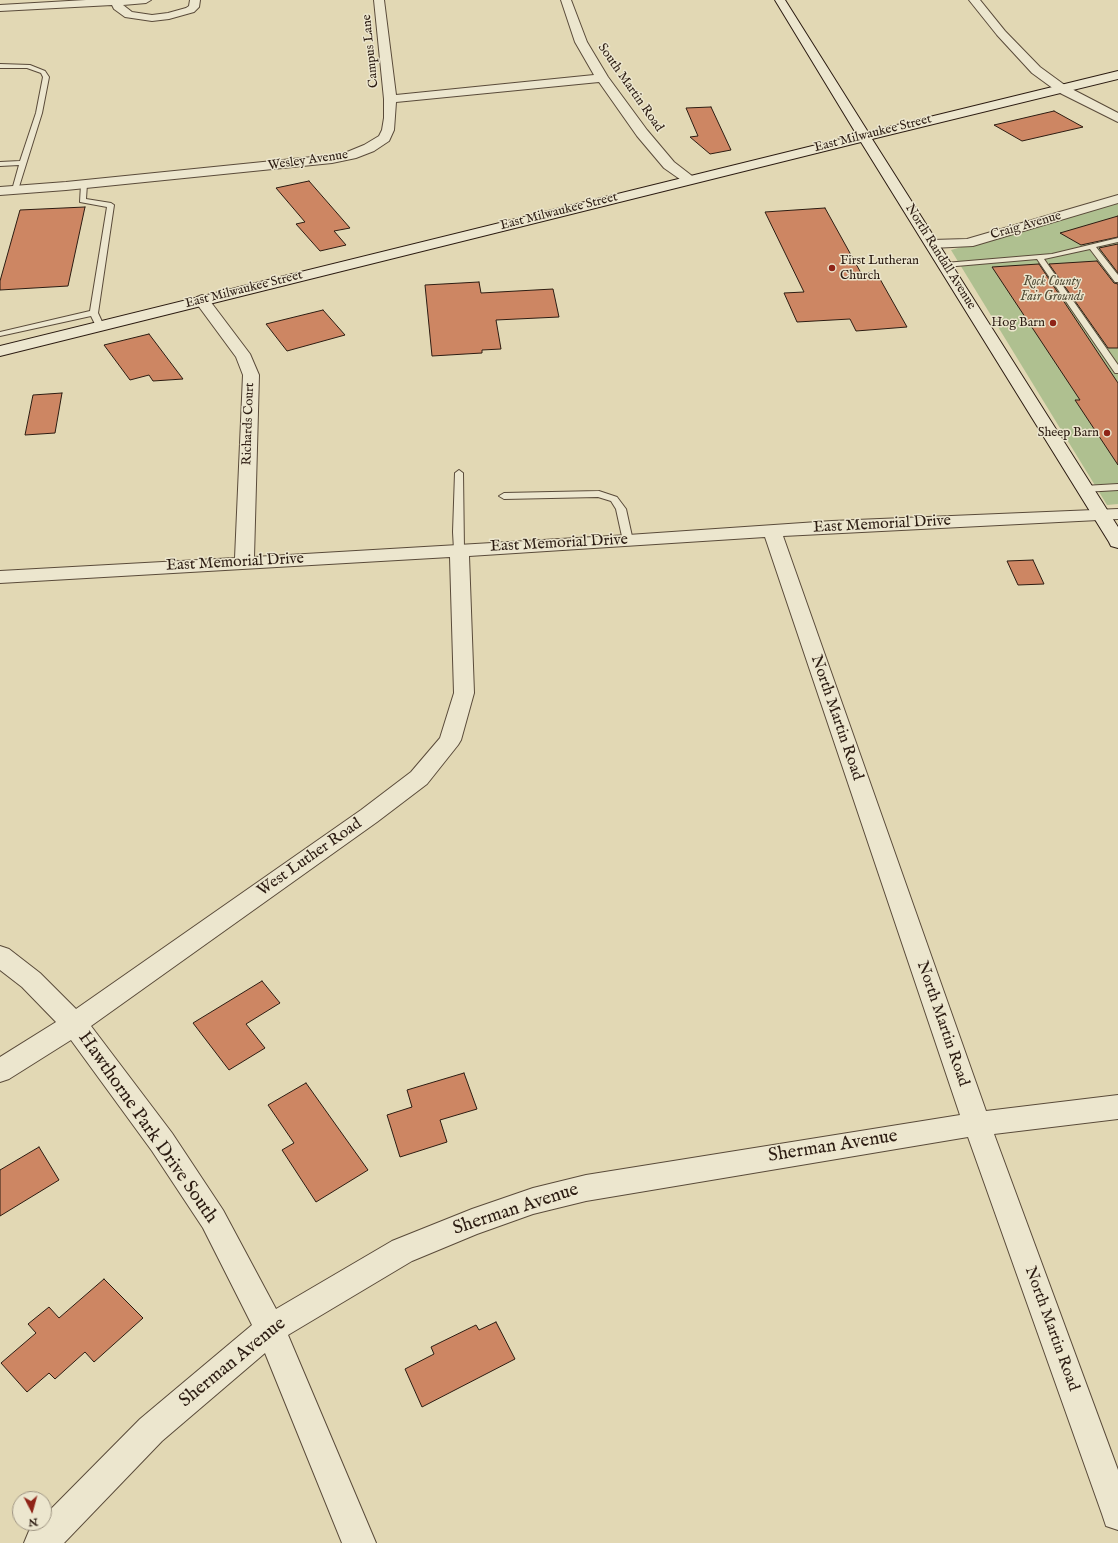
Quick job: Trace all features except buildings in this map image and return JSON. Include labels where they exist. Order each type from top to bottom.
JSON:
[{"type":"street","points":[[0,8],[146,0]]},
{"type":"street","points":[[116,2],[118,7],[129,15],[152,18],[169,16],[190,10],[194,7],[195,0]]},
{"type":"street","name":"Campus Lane","points":[[379,0],[390,99]]},
{"type":"street","name":"South Martin Road","points":[[566,0],[581,42],[602,78],[642,134],[669,165],[689,179]]},
{"type":"street","name":"North Randall Avenue","points":[[780,0],[1084,489],[1109,514],[1118,542]]},
{"type":"street","points":[[974,0],[1001,33],[1036,70],[1062,89],[1118,118]]},
{"type":"street","name":"East Milwaukee Street","points":[[0,351],[97,320],[202,300],[864,136],[1118,75]]},
{"type":"street","points":[[390,99],[602,78]]},
{"type":"street","name":"Wesley Avenue","points":[[0,191],[273,166],[351,156],[369,148],[384,138],[388,130],[390,118],[390,99]]},
{"type":"street","name":"Craig Avenue","points":[[932,244],[968,243],[1118,199]]},
{"type":"street","name":"Richards Court","points":[[202,300],[244,357],[251,375],[244,562]]},
{"type":"street","name":"East Memorial Drive","points":[[0,577],[628,541],[832,527],[1109,514]]},
{"type":"street","name":"North Martin Road","points":[[772,532],[977,1124],[1118,1514]]},
{"type":"street","name":"West Luther Road","points":[[0,1071],[74,1024],[369,816],[419,778],[450,740],[464,693],[459,550]]},
{"type":"street","name":"Hawthorne Park Drive South","points":[[0,956],[31,980],[74,1024],[162,1142],[213,1218],[270,1329],[360,1543]]},
{"type":"street","name":"Sherman Avenue","points":[[41,1543],[151,1430],[270,1329],[402,1251],[472,1222],[533,1201],[586,1188],[977,1124],[1118,1107]]},
{"type":"lane","points":[[0,66],[28,66],[43,72],[46,77],[39,113],[15,190]]},
{"type":"lane","points":[[0,164],[23,163]]},
{"type":"lane","points":[[0,334],[97,320],[111,205],[82,201],[84,184]]},
{"type":"lane","points":[[945,264],[1039,258],[1118,240]]},
{"type":"lane","points":[[1092,247],[1118,280]]},
{"type":"lane","points":[[1039,258],[1118,371]]},
{"type":"lane","points":[[459,473],[459,550]]},
{"type":"lane","points":[[1084,489],[1118,487]]},
{"type":"lane","points":[[504,496],[599,494],[614,499],[621,509],[628,541]]},
{"type":"green space","name":"Rock County Fair Grounds","points":[[1118,203],[1118,504],[1107,505],[951,250]]},
{"type":"place","name":"First Lutheran Church","points":[[832,268]]},
{"type":"place","name":"Hog Barn","points":[[1053,323]]},
{"type":"place","name":"Sheep Barn","points":[[1107,433]]}]
